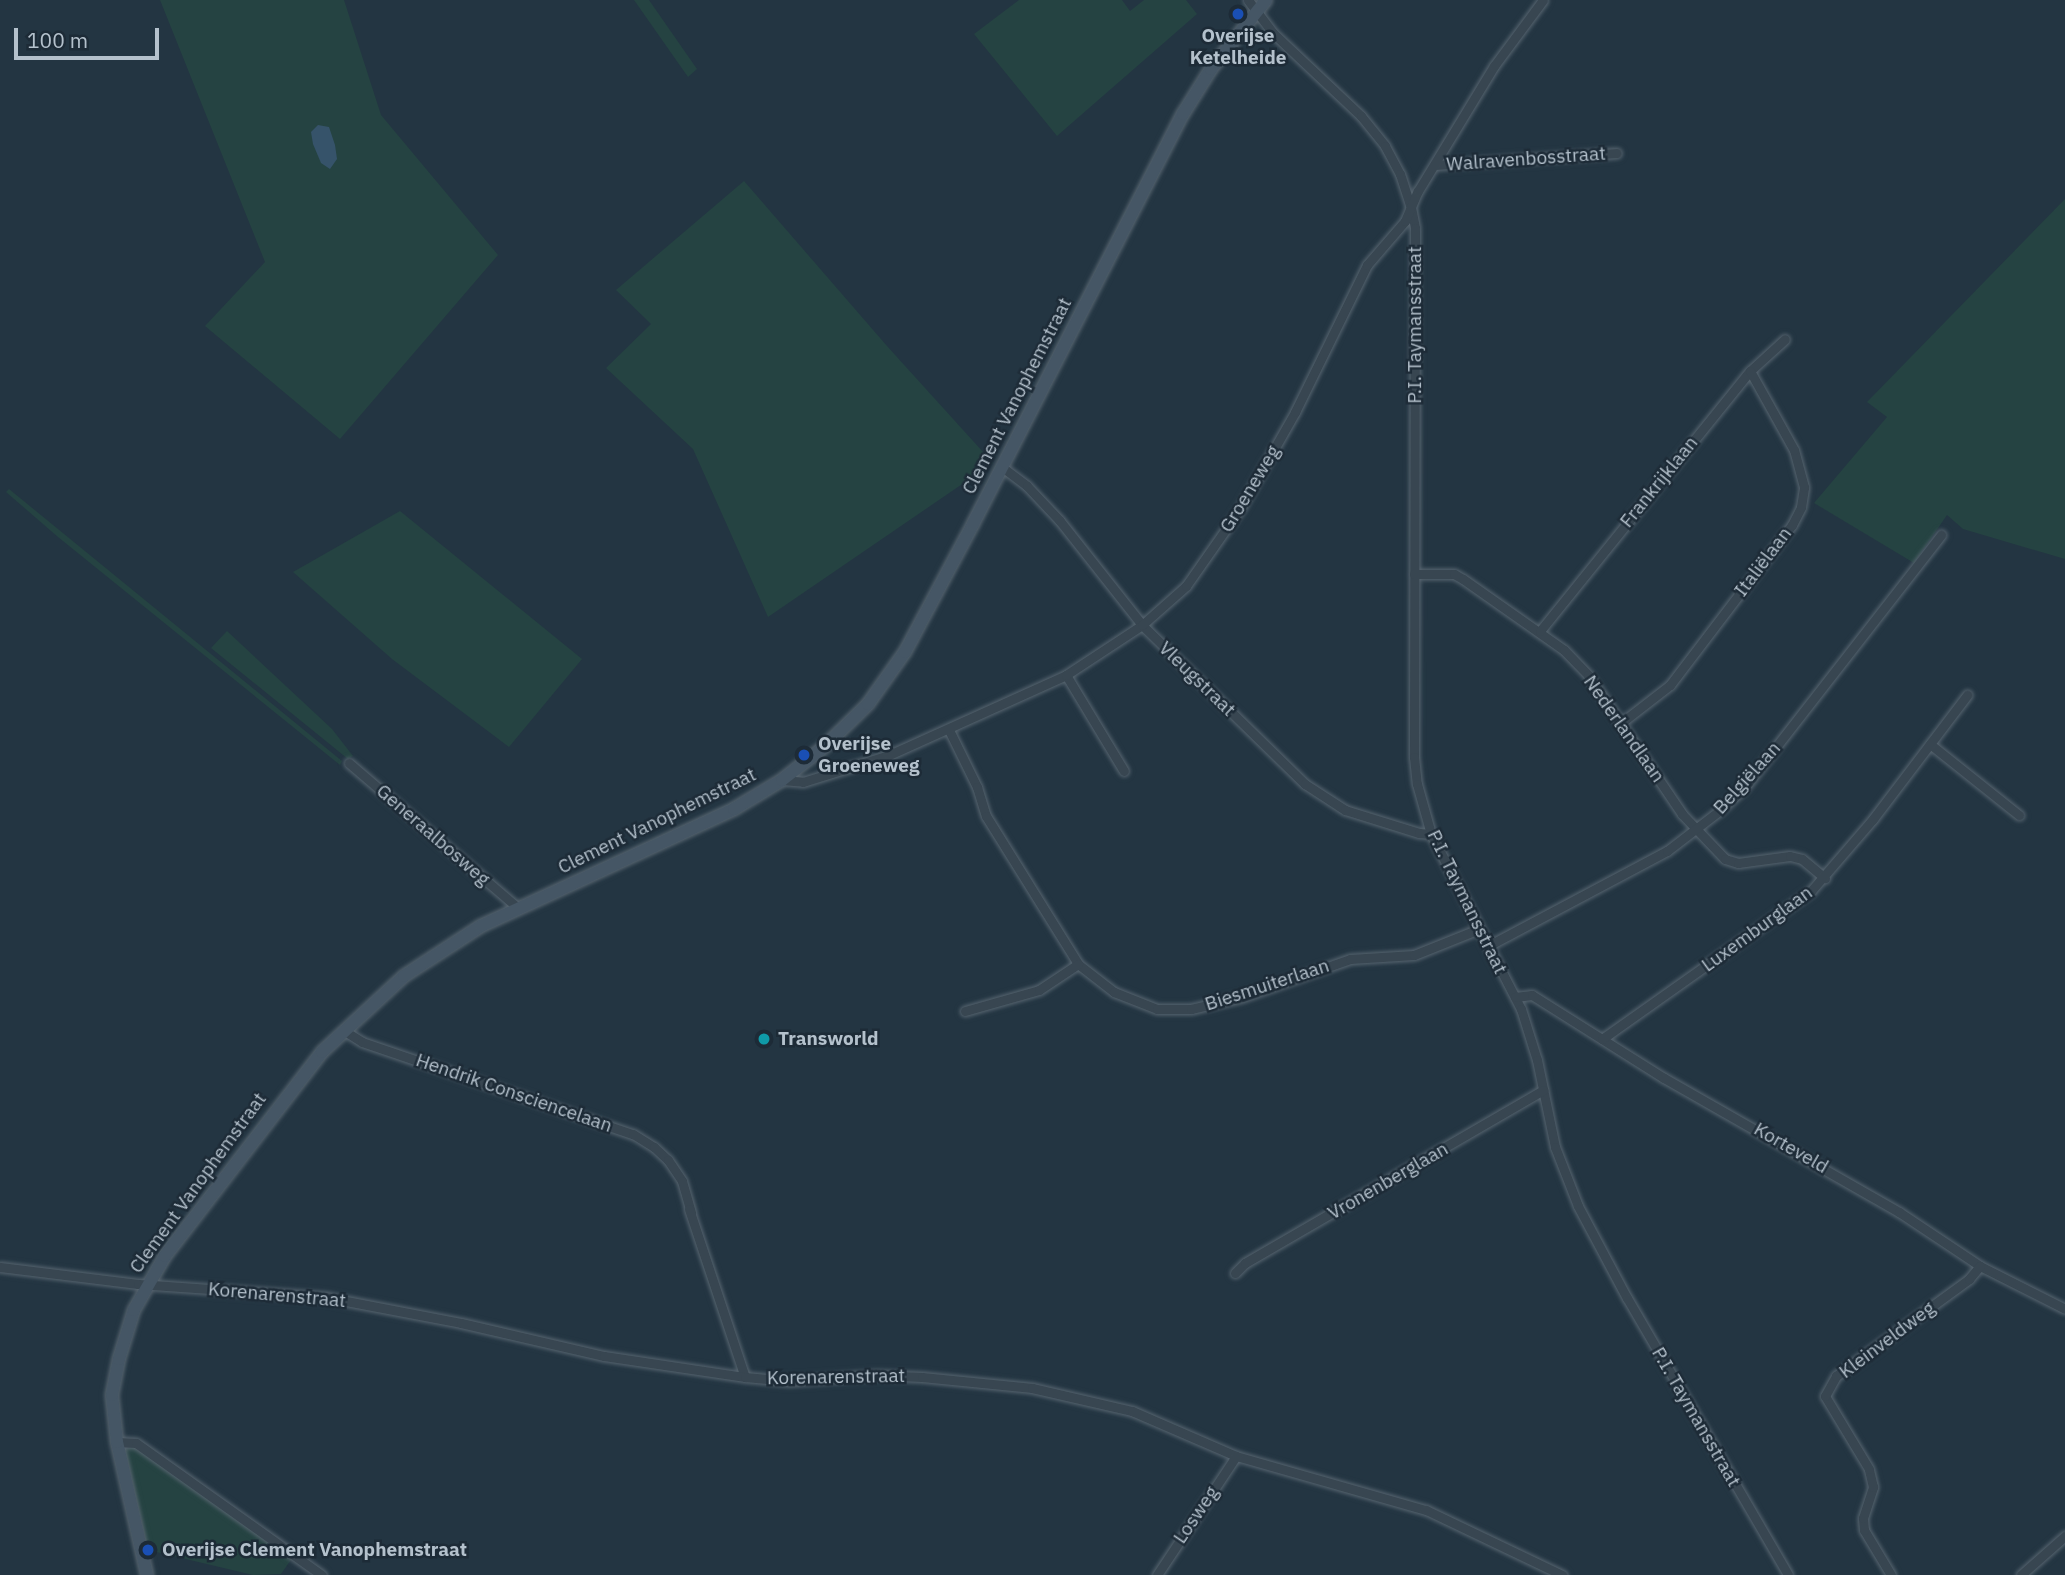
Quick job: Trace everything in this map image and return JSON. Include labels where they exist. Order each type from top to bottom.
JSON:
[{"type":"street","name":"P.I. Taymansstraat","points":[[1248,0],[1273,33],[1361,116],[1385,146],[1400,174],[1411,207],[1415,228],[1414,757],[1417,784],[1431,834],[1515,997],[1537,1060],[1555,1147],[1578,1206],[1627,1298],[1788,1575]]},
{"type":"street","name":"Clement Vanophemstraat","points":[[147,1575],[117,1442],[113,1405],[116,1371],[134,1310],[147,1284],[293,1086],[343,1030],[380,995],[426,959],[518,908],[674,839],[734,809],[782,780],[824,747],[868,704],[905,652],[1183,114],[1211,69],[1266,0]]},
{"type":"street","name":"Groeneweg","points":[[782,780],[803,782],[889,755],[1066,675],[1142,625],[1192,579],[1240,509],[1333,340],[1353,290],[1367,265],[1405,221],[1494,66],[1543,0]]},
{"type":"street","name":"Walravenbosstraat","points":[[1436,165],[1617,153]]},
{"type":"street","name":"Frankrijklaan","points":[[1541,631],[1750,371],[1786,339]]},
{"type":"street","name":"Italiëlaan","points":[[1621,723],[1670,685],[1801,507],[1804,487],[1794,450],[1750,371]]},
{"type":"street","name":"Vleugstraat","points":[[1002,467],[1027,486],[1060,521],[1142,625],[1305,784],[1345,810],[1407,830],[1431,834]]},
{"type":"street","name":"Belgiëlaan","points":[[1488,946],[1618,878],[1697,831],[1744,788],[1941,535]]},
{"type":"street","name":"Nederlandlaan","points":[[1414,574],[1454,574],[1541,631],[1588,675],[1682,814],[1725,859],[1738,863],[1790,856],[1802,859],[1825,878]]},
{"type":"street","points":[[1066,675],[1124,771]]},
{"type":"street","name":"Luxemburglaan","points":[[1602,1039],[1811,891],[1825,878],[1967,695]]},
{"type":"street","name":"Biesmuiterlaan","points":[[949,730],[977,787],[986,816],[1078,964],[1114,992],[1157,1009],[1191,1009],[1242,997],[1350,959],[1414,955],[1479,929]]},
{"type":"street","points":[[1930,744],[2020,815]]},
{"type":"street","name":"Generaalbosweg","points":[[349,763],[518,908]]},
{"type":"street","points":[[965,1011],[1039,990],[1078,964]]},
{"type":"street","name":"Korteveld","points":[[1515,997],[1532,995],[1602,1039],[1888,1205],[1980,1266],[2065,1309]]},
{"type":"street","name":"Hendrik Consciencelaan","points":[[343,1030],[362,1042],[633,1134],[654,1147],[675,1172],[745,1377]]},
{"type":"street","name":"Vronenberglaan","points":[[1235,1273],[1245,1263],[1543,1090]]},
{"type":"street","name":"Kleinveldweg","points":[[1891,1575],[1864,1530],[1863,1518],[1873,1487],[1869,1469],[1825,1396],[1836,1376],[1969,1279],[1980,1266]]},
{"type":"street","name":"Korenarenstraat","points":[[0,1267],[147,1284],[325,1297],[461,1322],[604,1356],[745,1377],[789,1381],[911,1376],[1032,1388],[1132,1411],[1236,1456],[1426,1510],[1562,1575]]},
{"type":"street","points":[[117,1442],[136,1443],[322,1575]]},
{"type":"street","name":"Losweg","points":[[1157,1575],[1236,1456]]},
{"type":"street","points":[[2021,1575],[2065,1536]]},
{"type":"green space","points":[[160,0],[344,0],[381,115],[498,255],[340,439],[205,326],[265,262]]},
{"type":"green space","points":[[634,0],[649,0],[697,69],[688,77]]},
{"type":"green space","points":[[1019,0],[1122,0],[1130,11],[1144,0],[1186,0],[1197,14],[1057,136],[974,34]]},
{"type":"green space","points":[[744,181],[993,463],[768,617],[693,449],[606,368],[651,324],[616,290]]},
{"type":"green space","points":[[2065,199],[2065,559],[1963,529],[1947,515],[1914,563],[1814,503],[1887,417],[1867,402]]},
{"type":"green space","points":[[9,489],[342,761],[340,765],[58,537],[6,492]]},
{"type":"green space","points":[[400,511],[582,659],[509,747],[392,659],[293,572]]},
{"type":"green space","points":[[227,631],[332,729],[353,756],[348,759],[211,648]]},
{"type":"green space","points":[[136,1446],[293,1557],[281,1574],[253,1575],[148,1550],[125,1449]]},
{"type":"water","points":[[318,125],[329,127],[335,145],[337,159],[330,169],[321,163],[313,144],[311,132]]},
{"type":"place","name":"Overijse Ketelheide","points":[[1238,14]]},
{"type":"place","name":"Overijse Groeneweg","points":[[804,755]]},
{"type":"place","name":"Transworld","points":[[764,1039]]},
{"type":"place","name":"Overijse Clement Vanophemstraat","points":[[148,1550]]}]
